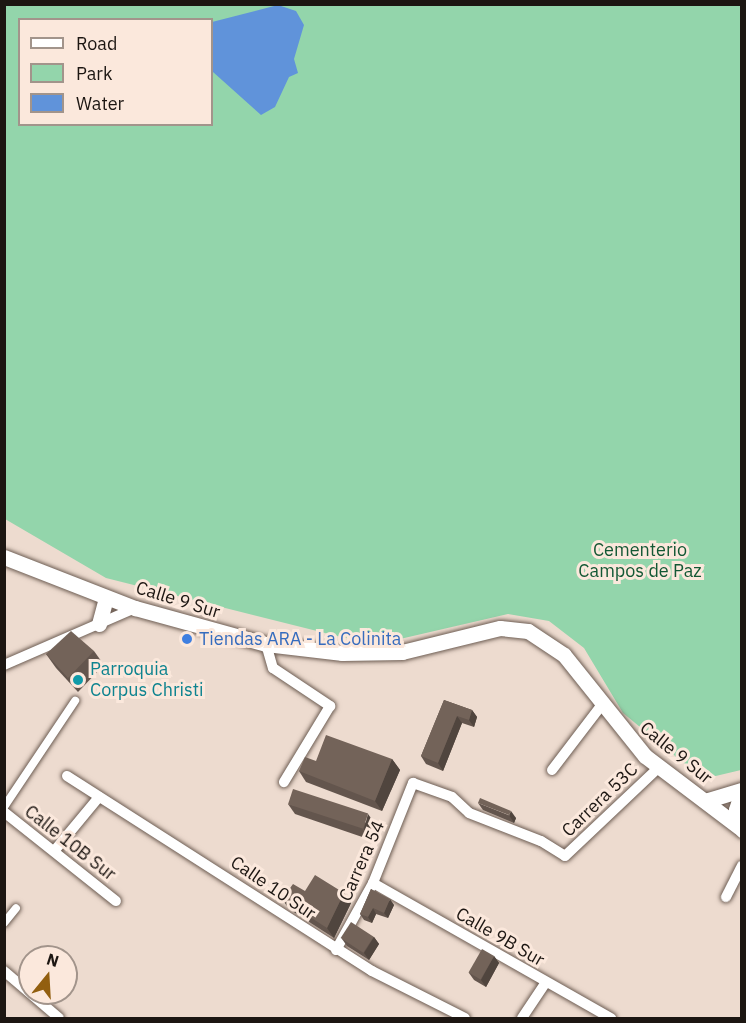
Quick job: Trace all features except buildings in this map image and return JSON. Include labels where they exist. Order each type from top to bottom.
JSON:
[{"type":"main road","name":"Calle 9 Sur","points":[[4,557],[135,608],[266,644],[369,654],[402,652],[500,628],[528,631],[564,655],[601,706],[658,768],[740,829]]},
{"type":"main road","points":[[99,624],[106,598]]},
{"type":"main road","name":"Calle 9 Sur","points":[[705,801],[741,791]]},
{"type":"main road","points":[[740,829],[736,810],[741,791]]},
{"type":"street","points":[[4,665],[135,608]]},
{"type":"street","points":[[266,644],[273,668],[328,701],[330,709],[284,782]]},
{"type":"street","points":[[4,807],[75,701]]},
{"type":"street","points":[[552,770],[601,706]]},
{"type":"street","name":"Carrera 53C","points":[[413,783],[452,797],[475,817],[541,841],[565,856],[658,768]]},
{"type":"street","name":"Calle 10 Sur","points":[[67,776],[336,950],[465,1018]]},
{"type":"street","name":"Carrera 54","points":[[336,950],[373,883],[413,783]]},
{"type":"street","points":[[55,850],[99,797]]},
{"type":"street","name":"Calle 10B Sur","points":[[4,812],[116,900]]},
{"type":"street","points":[[726,897],[741,866]]},
{"type":"street","name":"Calle 9B Sur","points":[[373,883],[610,1018]]},
{"type":"street","points":[[4,923],[16,908]]},
{"type":"street","points":[[4,971],[59,1018]]},
{"type":"street","points":[[522,1018],[546,982]]},
{"type":"green space","name":"Cementerio Campos de Paz","points":[[5,5],[741,5],[741,770],[703,779],[623,713],[584,648],[549,621],[508,614],[400,639],[345,638],[106,578],[5,519]]},
{"type":"water","points":[[278,5],[296,11],[304,25],[294,59],[298,73],[289,77],[275,107],[261,115],[213,72],[213,22]]},
{"type":"place","name":"Tiendas ARA - La Colinita","points":[[187,639]]},
{"type":"place","name":"Parroquia Corpus Christi","points":[[78,680]]}]
